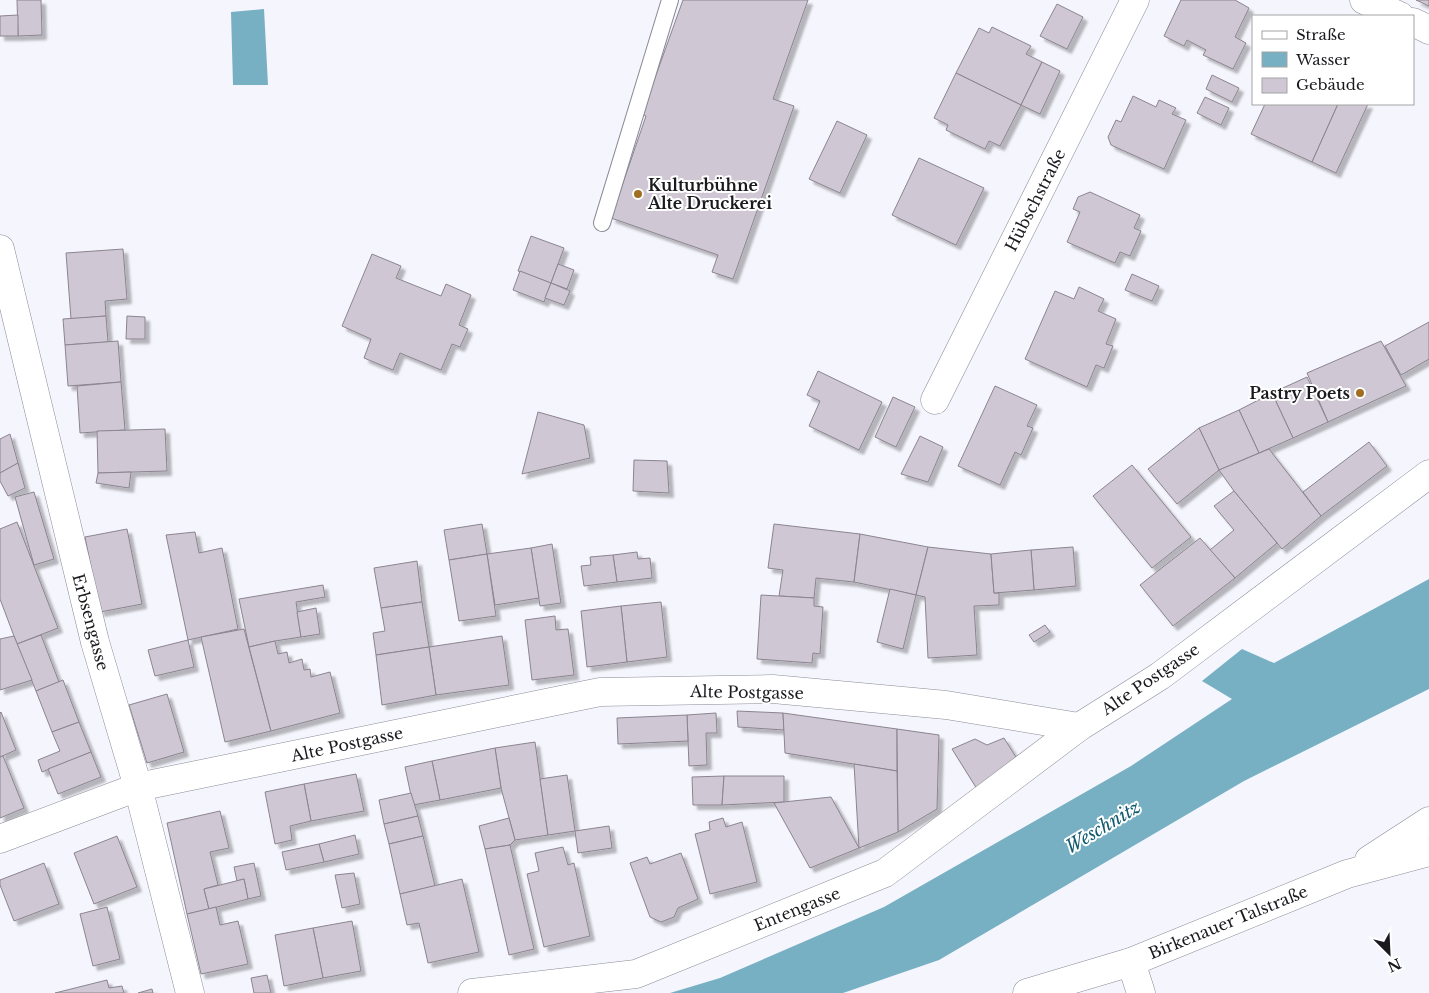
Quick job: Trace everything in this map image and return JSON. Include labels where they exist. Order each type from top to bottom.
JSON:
[{"type":"street","name":"Hübschstraße","points":[[935,400],[1135,0]]},
{"type":"street","points":[[1364,0],[1398,15]]},
{"type":"street","points":[[1414,22],[1429,30]]},
{"type":"street","name":"Erbsengasse","points":[[0,249],[95,642],[138,788],[190,993]]},
{"type":"street","name":"Alte Postgasse","points":[[0,839],[138,788],[600,692],[773,689],[946,705],[1079,727],[1160,676],[1429,474]]},
{"type":"street","name":"Entengasse","points":[[472,993],[636,974],[885,873],[1079,727]]},
{"type":"street","points":[[1347,874],[1429,821]]},
{"type":"street","name":"Birkenauer Talstraße","points":[[1027,993],[1131,962],[1347,874],[1429,852]]},
{"type":"street","points":[[1131,962],[1141,993]]},
{"type":"lane","points":[[602,223],[670,0]]},
{"type":"water","points":[[264,9],[268,85],[233,85],[231,12]]},
{"type":"water","name":"Weschnitz","points":[[1429,579],[1429,689],[1244,781],[939,960],[843,993],[670,993],[720,978],[884,907],[1131,766],[1232,699],[1202,681],[1242,649],[1274,663]]},
{"type":"building","points":[[17,0],[41,0],[42,35],[18,36]]},
{"type":"building","points":[[683,0],[808,0],[773,99],[794,106],[733,279],[712,272],[718,255],[611,218],[646,116],[642,114]]},
{"type":"building","points":[[1181,0],[1235,0],[1249,8],[1235,37],[1246,43],[1233,69],[1203,55],[1206,50],[1187,40],[1184,46],[1164,36]]},
{"type":"building","points":[[1416,0],[1429,0],[1429,6]]},
{"type":"building","points":[[1057,4],[1083,17],[1067,49],[1040,36]]},
{"type":"building","points":[[18,15],[18,36],[0,36],[0,16]]},
{"type":"building","points":[[992,27],[1031,46],[1026,54],[1042,62],[1021,105],[956,73],[979,28],[989,33]]},
{"type":"building","points":[[1042,62],[1060,71],[1040,114],[1021,105]]},
{"type":"building","points":[[956,73],[1021,105],[1000,146],[989,141],[985,149],[946,130],[948,125],[934,118]]},
{"type":"building","points":[[1212,75],[1239,88],[1232,102],[1206,89]]},
{"type":"building","points":[[1133,96],[1156,107],[1159,100],[1176,108],[1172,114],[1186,120],[1164,169],[1111,145],[1108,137],[1116,120],[1121,122]]},
{"type":"building","points":[[1205,97],[1229,108],[1221,125],[1197,113]]},
{"type":"building","points":[[1265,105],[1338,105],[1312,162],[1251,134]]},
{"type":"building","points":[[1338,105],[1368,105],[1336,173],[1312,162]]},
{"type":"building","points":[[837,121],[867,135],[840,193],[809,179]]},
{"type":"building","points":[[919,158],[984,188],[956,245],[892,215]]},
{"type":"building","points":[[1090,192],[1140,215],[1134,228],[1141,231],[1130,256],[1120,252],[1115,263],[1067,242],[1080,212],[1073,209],[1078,197]]},
{"type":"building","points":[[531,236],[564,248],[551,283],[518,271]]},
{"type":"building","points":[[123,249],[127,299],[105,301],[106,316],[71,319],[66,253]]},
{"type":"building","points":[[372,254],[401,266],[396,278],[441,296],[446,284],[471,295],[459,325],[468,329],[460,347],[452,344],[441,370],[400,353],[393,370],[364,358],[371,339],[342,326]]},
{"type":"building","points":[[558,264],[574,270],[567,289],[551,283]]},
{"type":"building","points":[[520,271],[551,283],[544,302],[513,290]]},
{"type":"building","points":[[1132,274],[1159,286],[1152,301],[1125,290]]},
{"type":"building","points":[[551,283],[570,291],[564,305],[545,298]]},
{"type":"building","points":[[1079,287],[1104,299],[1098,311],[1116,319],[1106,344],[1113,346],[1104,368],[1096,365],[1087,387],[1025,359],[1055,291],[1074,299]]},
{"type":"building","points":[[106,316],[108,342],[65,345],[63,319]]},
{"type":"building","points":[[127,316],[145,317],[145,339],[126,339]]},
{"type":"building","points":[[1429,322],[1429,359],[1401,375],[1385,346]]},
{"type":"building","points":[[118,341],[121,382],[68,386],[65,345]]},
{"type":"building","points":[[1381,341],[1406,386],[1328,422],[1307,373]]},
{"type":"building","points":[[818,371],[882,402],[859,450],[809,426],[820,401],[807,395]]},
{"type":"building","points":[[1307,377],[1328,422],[1293,438],[1272,393]]},
{"type":"building","points":[[121,382],[125,430],[80,433],[77,386]]},
{"type":"building","points":[[995,386],[1037,405],[1027,426],[1033,428],[1021,455],[1015,452],[1000,485],[958,466]]},
{"type":"building","points":[[1272,393],[1293,438],[1259,453],[1239,410]]},
{"type":"building","points":[[893,397],[915,407],[896,447],[875,437]]},
{"type":"building","points":[[1239,410],[1259,453],[1219,470],[1199,428]]},
{"type":"building","points":[[538,412],[584,425],[590,458],[522,474]]},
{"type":"building","points":[[1199,428],[1219,470],[1177,504],[1148,469]]},
{"type":"building","points":[[165,429],[167,471],[98,473],[97,431]]},
{"type":"building","points":[[10,434],[18,463],[0,473],[0,439]]},
{"type":"building","points":[[920,436],[943,447],[928,482],[901,474]]},
{"type":"building","points":[[1369,442],[1387,466],[1321,516],[1303,492]]},
{"type":"building","points":[[1269,449],[1321,516],[1282,549],[1219,470]]},
{"type":"building","points":[[634,460],[667,461],[669,493],[633,491]]},
{"type":"building","points":[[18,463],[25,488],[8,496],[0,481],[0,473]]},
{"type":"building","points":[[1132,465],[1191,537],[1152,568],[1093,496]]},
{"type":"building","points":[[131,472],[129,488],[96,483],[98,473]]},
{"type":"building","points":[[1234,491],[1277,543],[1235,578],[1210,550],[1234,530],[1214,506]]},
{"type":"building","points":[[34,492],[54,559],[34,565],[15,497]]},
{"type":"building","points":[[17,522],[58,628],[17,644],[0,599],[0,529]]},
{"type":"building","points":[[482,524],[487,554],[449,560],[444,530]]},
{"type":"building","points":[[774,524],[860,534],[854,582],[816,578],[814,598],[779,596],[783,570],[768,568]]},
{"type":"building","points":[[127,529],[142,604],[100,612],[85,537]]},
{"type":"building","points":[[195,532],[199,553],[222,548],[238,629],[188,640],[166,535]]},
{"type":"building","points":[[860,534],[928,547],[916,595],[854,582]]},
{"type":"building","points":[[1200,538],[1235,578],[1173,626],[1140,585]]},
{"type":"building","points":[[552,544],[561,603],[540,606],[531,548]]},
{"type":"building","points":[[928,547],[991,554],[994,593],[999,593],[999,605],[974,606],[977,655],[928,658],[925,597],[916,595]]},
{"type":"building","points":[[1073,547],[1076,586],[1034,590],[1031,550]]},
{"type":"building","points":[[531,548],[539,598],[495,605],[487,554]]},
{"type":"building","points":[[1031,550],[1034,590],[994,593],[991,554]]},
{"type":"building","points":[[637,552],[638,559],[650,558],[652,578],[617,582],[613,555]]},
{"type":"building","points":[[487,554],[496,616],[459,621],[449,560]]},
{"type":"building","points":[[613,555],[617,582],[584,586],[581,566],[591,565],[590,557]]},
{"type":"building","points":[[417,561],[422,602],[381,608],[374,568]]},
{"type":"building","points":[[323,585],[325,597],[296,602],[301,637],[249,647],[239,599]]},
{"type":"building","points":[[890,589],[916,595],[903,649],[877,642]]},
{"type":"building","points":[[761,595],[814,598],[814,606],[823,607],[820,654],[813,653],[812,663],[757,659]]},
{"type":"building","points":[[422,602],[429,647],[376,655],[373,633],[385,631],[381,608]]},
{"type":"building","points":[[661,602],[667,657],[627,662],[621,606]]},
{"type":"building","points":[[621,606],[627,662],[587,667],[581,611]]},
{"type":"building","points":[[316,608],[320,634],[301,637],[297,612]]},
{"type":"building","points":[[555,616],[556,630],[568,629],[574,675],[532,680],[525,620]]},
{"type":"building","points":[[1045,625],[1050,632],[1034,642],[1029,635]]},
{"type":"building","points":[[244,629],[271,731],[225,742],[201,637]]},
{"type":"building","points":[[41,635],[59,682],[36,691],[17,644]]},
{"type":"building","points":[[14,636],[32,680],[0,690],[0,639]]},
{"type":"building","points":[[502,636],[509,685],[436,695],[429,647]]},
{"type":"building","points":[[188,640],[194,667],[155,676],[148,650]]},
{"type":"building","points":[[275,641],[278,654],[287,652],[289,663],[302,659],[304,670],[310,669],[311,677],[330,672],[340,713],[271,731],[249,647]]},
{"type":"building","points":[[429,647],[436,695],[382,705],[376,655]]},
{"type":"building","points":[[63,680],[79,722],[52,732],[36,691]]},
{"type":"building","points":[[167,694],[184,752],[147,763],[129,705]]},
{"type":"building","points":[[737,711],[783,713],[784,730],[738,727]]},
{"type":"building","points":[[0,713],[16,750],[0,757]]},
{"type":"building","points":[[716,713],[717,733],[706,733],[707,765],[689,766],[687,715]]},
{"type":"building","points":[[783,713],[897,729],[897,771],[785,753]]},
{"type":"building","points":[[687,715],[688,741],[618,744],[617,718]]},
{"type":"building","points":[[79,722],[91,752],[42,772],[38,760],[60,751],[52,732]]},
{"type":"building","points":[[897,729],[939,735],[937,809],[898,832]]},
{"type":"building","points":[[1004,738],[1019,762],[977,789],[952,749],[975,739],[987,745]]},
{"type":"building","points":[[535,742],[548,835],[515,840],[501,788],[495,748]]},
{"type":"building","points":[[495,748],[501,788],[440,800],[432,761]]},
{"type":"building","points":[[91,752],[101,777],[58,794],[48,769]]},
{"type":"building","points":[[3,756],[24,808],[0,818],[0,757]]},
{"type":"building","points":[[432,761],[440,800],[413,805],[405,767]]},
{"type":"building","points":[[854,764],[897,771],[898,832],[859,848]]},
{"type":"building","points":[[356,774],[364,811],[311,821],[304,784]]},
{"type":"building","points":[[567,775],[575,831],[548,835],[540,779]]},
{"type":"building","points":[[724,776],[722,805],[693,805],[692,777]]},
{"type":"building","points":[[724,776],[784,776],[784,802],[722,805]]},
{"type":"building","points":[[304,784],[311,821],[290,826],[292,840],[275,844],[265,792]]},
{"type":"building","points":[[411,793],[418,816],[384,824],[379,800]]},
{"type":"building","points":[[831,797],[859,848],[810,868],[774,803]]},
{"type":"building","points":[[220,811],[229,848],[210,852],[218,885],[204,889],[209,909],[187,914],[167,823]]},
{"type":"building","points":[[418,816],[423,836],[389,844],[384,824]]},
{"type":"building","points":[[509,818],[515,840],[510,845],[485,849],[479,826]]},
{"type":"building","points":[[723,818],[726,827],[742,822],[757,882],[710,894],[695,834],[710,830],[709,822]]},
{"type":"building","points":[[609,826],[612,848],[578,853],[575,831]]},
{"type":"building","points":[[355,835],[359,854],[324,862],[319,844]]},
{"type":"building","points":[[117,836],[137,887],[94,904],[74,853]]},
{"type":"building","points":[[423,836],[435,886],[400,894],[389,844]]},
{"type":"building","points":[[319,844],[324,862],[286,870],[282,852]]},
{"type":"building","points":[[510,845],[534,949],[509,955],[485,849]]},
{"type":"building","points":[[563,847],[568,865],[574,863],[590,936],[544,947],[527,874],[539,871],[535,853]]},
{"type":"building","points":[[681,853],[698,899],[678,908],[674,917],[661,922],[650,917],[630,863],[647,857],[650,864]]},
{"type":"building","points":[[44,863],[59,904],[14,921],[0,885],[0,880]]},
{"type":"building","points":[[254,863],[261,896],[248,899],[244,879],[237,881],[234,867]]},
{"type":"building","points":[[354,873],[360,904],[342,908],[335,875]]},
{"type":"building","points":[[244,879],[248,899],[209,909],[204,889]]},
{"type":"building","points":[[462,879],[479,952],[428,963],[419,923],[407,925],[400,894]]},
{"type":"building","points":[[107,907],[120,959],[93,966],[80,914]]},
{"type":"building","points":[[216,907],[220,925],[238,921],[248,964],[201,974],[187,914]]},
{"type":"building","points":[[352,921],[361,971],[323,978],[313,928]]},
{"type":"building","points":[[313,928],[323,978],[284,986],[275,935]]},
{"type":"building","points":[[267,975],[271,993],[254,993],[251,978]]},
{"type":"building","points":[[107,980],[109,988],[122,986],[124,993],[55,993]]},
{"type":"building","points":[[152,989],[153,993],[138,993]]},
{"type":"place","name":"Kulturbühne Alte Druckerei","points":[[638,194]]},
{"type":"place","name":"Pastry Poets","points":[[1360,393]]}]
